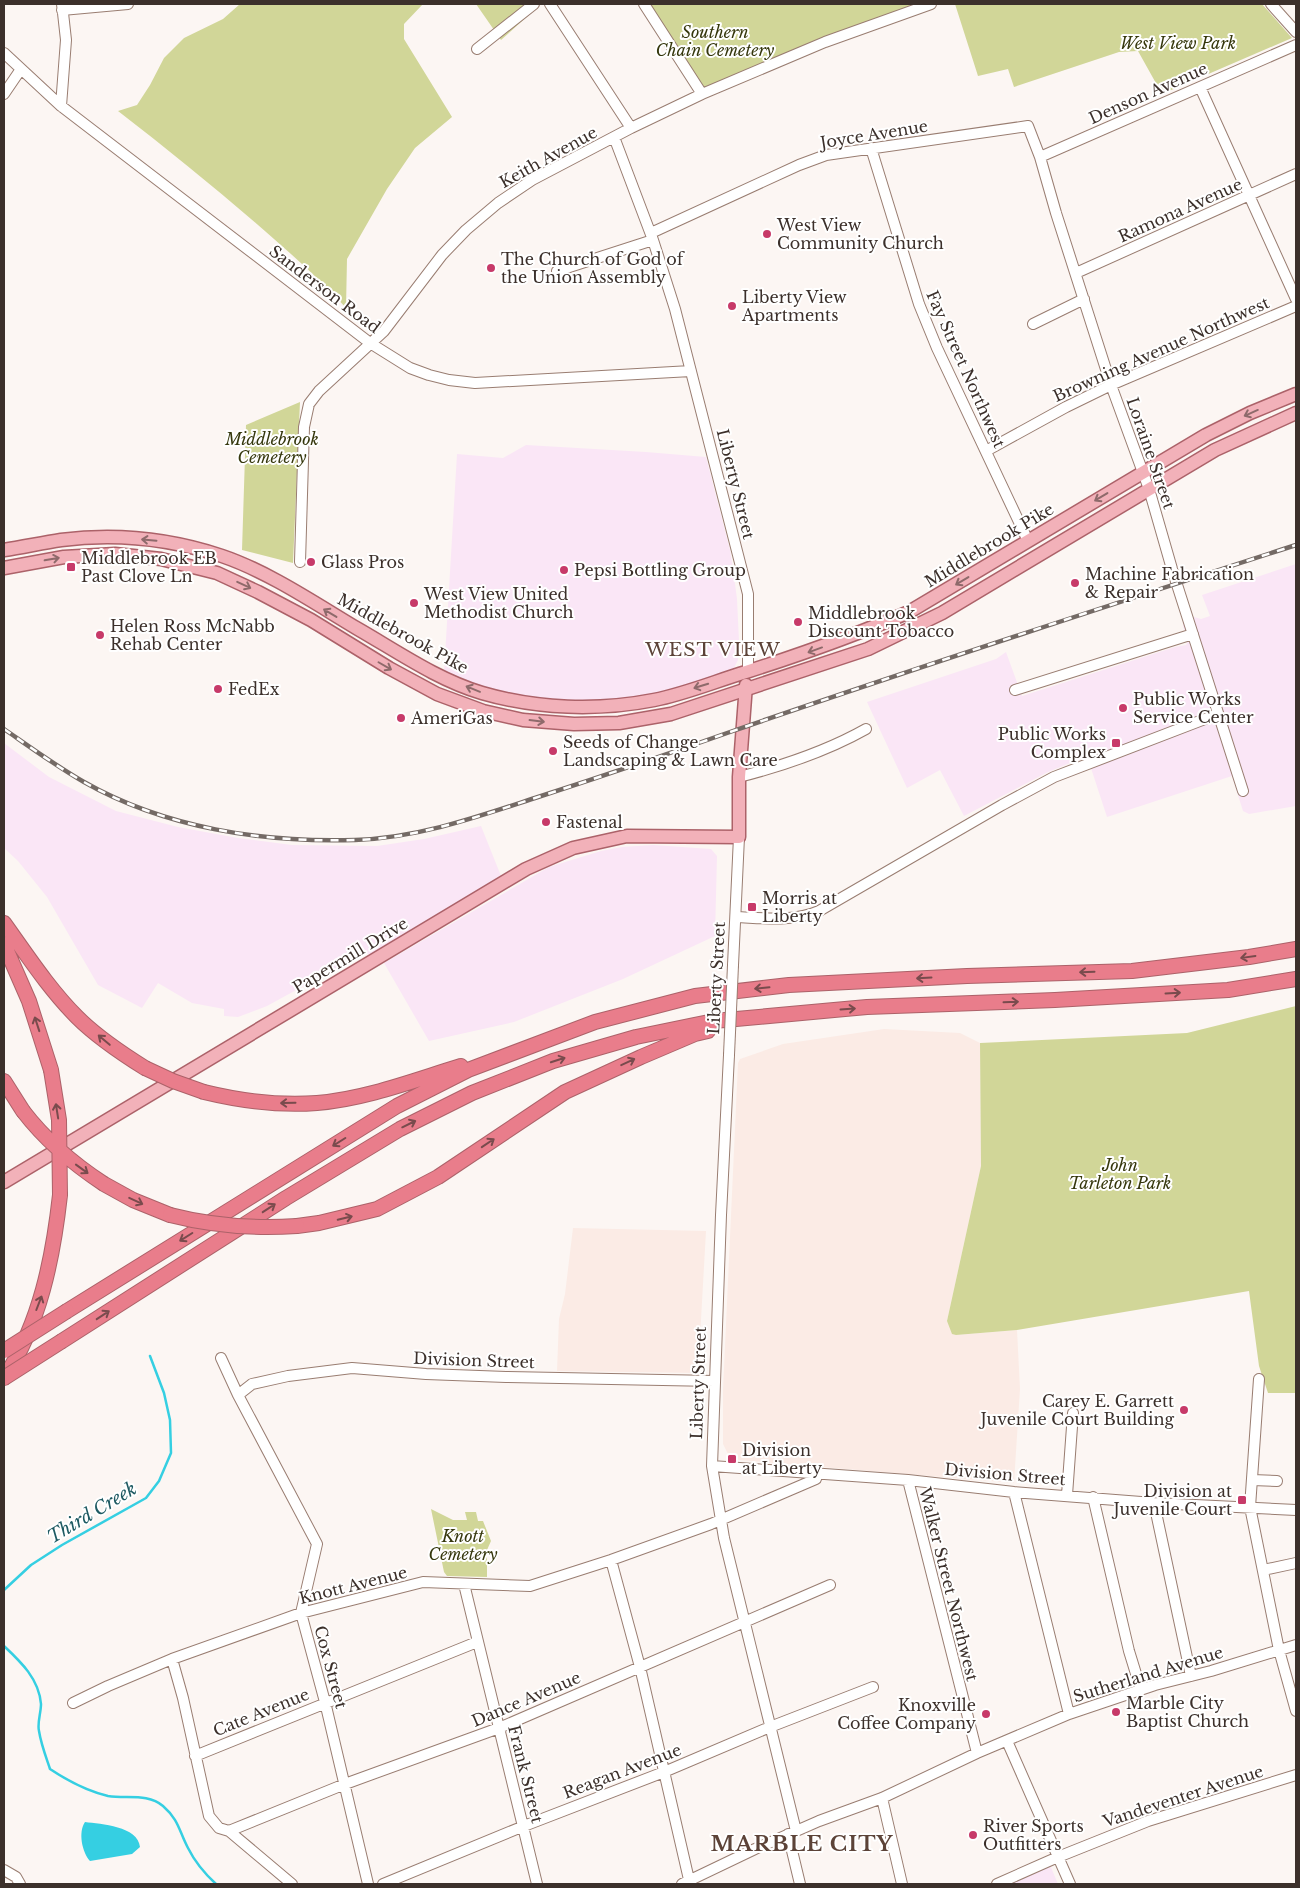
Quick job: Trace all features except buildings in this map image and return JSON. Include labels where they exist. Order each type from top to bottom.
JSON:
[{"type":"highway","points":[[4,923],[41,976],[77,1018],[113,1047],[145,1068],[173,1081],[204,1092],[239,1100],[264,1103],[318,1103],[367,1094],[539,1043]]},
{"type":"highway","points":[[4,944],[29,1001],[51,1070],[58,1120],[60,1195],[55,1239],[42,1294],[18,1357],[4,1379]]},
{"type":"highway","points":[[4,1351],[398,1106],[468,1070],[595,1022],[695,996],[790,985],[1132,970],[1249,957],[1296,949]]},
{"type":"highway","points":[[4,1379],[302,1188],[400,1129],[472,1093],[553,1061],[636,1037],[712,1021],[867,1007],[1055,1000],[1228,990],[1296,979]]},
{"type":"highway","points":[[4,1081],[23,1110],[55,1147],[69,1160],[104,1184],[133,1200],[170,1215],[227,1226],[252,1228],[297,1226],[347,1217],[377,1209],[438,1177],[565,1092],[650,1053],[695,1034],[800,1012]]},
{"type":"main road","name":"Middlebrook Pike","points":[[4,550],[62,540],[115,537],[157,540],[179,544],[224,557],[264,576],[444,678],[482,693],[519,702],[578,708],[620,705],[655,700],[801,655],[862,633],[909,612],[1206,435],[1250,413],[1296,394]]},
{"type":"main road","name":"Middlebrook Pike","points":[[4,568],[64,557],[115,554],[160,559],[218,573],[311,620],[389,668],[437,694],[483,711],[523,720],[554,723],[596,725],[646,720],[671,714],[868,649],[916,627],[1215,450],[1296,413]]},
{"type":"main road","name":"Liberty Street","points":[[739,837],[739,778],[748,671]]},
{"type":"main road","name":"Papermill Drive","points":[[4,1182],[526,869],[573,848],[627,836],[739,837]]},
{"type":"street","points":[[61,106],[66,40],[62,7],[128,4]]},
{"type":"street","points":[[477,49],[534,4]]},
{"type":"street","points":[[550,4],[631,128]]},
{"type":"street","points":[[644,4],[702,94]]},
{"type":"street","name":"Keith Avenue","points":[[300,562],[304,427],[309,404],[319,391],[384,330],[442,255],[466,230],[498,203],[532,180],[631,128],[702,94],[825,42],[931,4]]},
{"type":"street","points":[[1271,4],[1296,32]]},
{"type":"street","name":"Denson Avenue","points":[[1040,157],[1296,45]]},
{"type":"street","name":"Sanderson Road","points":[[4,53],[61,106],[370,343],[410,368],[449,380],[475,383],[691,371]]},
{"type":"street","points":[[4,94],[21,69]]},
{"type":"street","points":[[1200,87],[1296,299]]},
{"type":"street","name":"Loraine Street","points":[[1028,126],[1040,157],[1056,214],[1111,385],[1149,489],[1243,791]]},
{"type":"street","name":"Joyce Avenue","points":[[557,271],[652,236],[799,165],[826,154],[1028,126]]},
{"type":"street","name":"Liberty Street","points":[[614,138],[652,236],[675,309],[748,594],[748,671]]},
{"type":"street","name":"Fay Street Northwest","points":[[871,148],[919,304],[940,356],[1028,541]]},
{"type":"street","name":"Ramona Avenue","points":[[1076,273],[1296,174]]},
{"type":"street","points":[[1033,324],[1084,299]]},
{"type":"street","name":"Browning Avenue Northwest","points":[[986,451],[1066,407],[1111,385],[1296,306]]},
{"type":"street","points":[[1015,690],[1193,634]]},
{"type":"street","points":[[736,917],[795,918],[808,916],[1002,804],[1054,777],[1218,714]]},
{"type":"street","points":[[739,778],[815,752],[848,739],[866,729]]},
{"type":"street","name":"Liberty Street","points":[[739,837],[714,1381],[712,1466],[720,1520],[770,1727],[792,1832],[800,1884]]},
{"type":"street","name":"Cox Street","points":[[221,1358],[238,1395],[317,1544],[301,1613],[325,1702],[368,1884]]},
{"type":"street","name":"Division Street","points":[[238,1395],[252,1384],[288,1376],[352,1368],[426,1374],[506,1377],[714,1381]]},
{"type":"street","points":[[1259,1379],[1250,1507],[1279,1650],[1296,1711]]},
{"type":"street","points":[[1066,1495],[1073,1414]]},
{"type":"street","name":"Division Street","points":[[712,1466],[817,1476],[908,1480],[1014,1492],[1154,1503],[1296,1510]]},
{"type":"street","name":"Knott Avenue","points":[[74,1703],[108,1686],[172,1659],[301,1613],[423,1582],[530,1586],[611,1560],[720,1520],[817,1476]]},
{"type":"street","name":"Walker Street Northwest","points":[[908,1480],[977,1753]]},
{"type":"street","points":[[1252,1480],[1277,1481]]},
{"type":"street","points":[[1014,1492],[1069,1714]]},
{"type":"street","points":[[1093,1497],[1141,1690]]},
{"type":"street","points":[[1154,1503],[1191,1676]]},
{"type":"street","points":[[611,1560],[640,1667],[687,1883]]},
{"type":"street","points":[[1263,1570],[1296,1563]]},
{"type":"street","name":"Frank Street","points":[[464,1584],[537,1884]]},
{"type":"street","name":"Dance Avenue","points":[[229,1831],[345,1784],[499,1728],[830,1585]]},
{"type":"street","name":"Cate Avenue","points":[[195,1756],[477,1642]]},
{"type":"street","name":"Sutherland Avenue","points":[[687,1883],[792,1832],[882,1798],[977,1753],[1069,1714],[1141,1690],[1296,1645]]},
{"type":"street","points":[[172,1659],[209,1816],[219,1828],[229,1831],[292,1884]]},
{"type":"street","name":"Reagan Avenue","points":[[383,1884],[873,1687]]},
{"type":"street","points":[[1007,1741],[1070,1884]]},
{"type":"street","name":"Vandeventer Avenue","points":[[997,1884],[1148,1821],[1296,1775]]},
{"type":"street","points":[[882,1798],[902,1884]]},
{"type":"street","points":[[4,1870],[16,1877],[20,1884]]},
{"type":"shaded area","points":[[526,445],[706,457],[730,550],[737,599],[739,641],[738,660],[734,668],[685,687],[642,697],[577,703],[539,700],[487,689],[444,673],[457,454],[503,458]]},
{"type":"shaded area","points":[[1296,564],[1296,806],[1249,814],[1243,811],[1232,776],[1107,817],[1087,756],[1048,772],[964,816],[940,770],[907,788],[867,702],[996,659],[1006,652],[1022,696],[1186,645],[1188,641],[1183,626],[1184,621],[1194,617],[1201,619],[1210,616],[1202,595]]},
{"type":"shaded area","points":[[4,743],[49,777],[116,811],[178,827],[238,838],[292,845],[377,846],[424,839],[481,826],[501,876],[371,954],[357,954],[339,963],[340,966],[267,1006],[238,1017],[224,1016],[224,1009],[192,1003],[158,983],[142,1008],[98,985],[47,897],[18,861],[4,848]]},
{"type":"shaded area","points":[[653,845],[711,849],[717,856],[715,936],[623,979],[514,1022],[429,1041],[384,963],[549,867],[601,851],[622,847]]},
{"type":"shaded area","points":[[884,1029],[960,1033],[980,1043],[981,1166],[947,1321],[956,1335],[1017,1330],[1020,1389],[1014,1483],[739,1460],[729,1456],[723,1444],[723,1390],[738,1063],[740,1059],[783,1044]]},
{"type":"shaded area","points":[[573,1228],[706,1231],[698,1373],[557,1371],[559,1319],[565,1294]]},
{"type":"shaded area","points":[[1050,1865],[1058,1884],[1008,1884]]},
{"type":"green space","points":[[240,4],[423,4],[404,24],[404,39],[452,117],[415,148],[387,189],[347,259],[346,308],[311,272],[255,223],[118,111],[137,105],[164,58],[184,38],[223,19]]},
{"type":"green space","points":[[476,4],[541,4],[501,40]]},
{"type":"green space","name":"Southern Chain Cemetery","points":[[648,4],[923,4],[704,89]]},
{"type":"green space","name":"West View Park","points":[[955,4],[1262,4],[1292,38],[1162,94],[1138,51],[1119,52],[1014,87],[1008,69],[978,76]]},
{"type":"green space","name":"Middlebrook Cemetery","points":[[300,402],[293,563],[242,550],[246,425]]},
{"type":"green space","name":"John Tarleton Park","points":[[1296,1006],[1296,1393],[1268,1393],[1259,1366],[1249,1291],[1017,1330],[952,1334],[947,1321],[981,1166],[980,1043],[1187,1033]]},
{"type":"green space","name":"Knott Cemetery","points":[[431,1509],[453,1520],[467,1520],[465,1512],[476,1512],[478,1521],[483,1521],[491,1541],[487,1550],[487,1577],[447,1576],[444,1572]]},
{"type":"water","points":[[85,1822],[109,1825],[126,1830],[138,1840],[140,1847],[132,1854],[90,1861],[85,1853],[81,1836]]},
{"type":"waterway","name":"Third Creek","points":[[4,1590],[31,1565],[62,1545],[146,1498],[159,1481],[171,1453],[170,1420],[164,1393],[150,1356]]},
{"type":"waterway","name":"Third Creek","points":[[4,1646],[23,1665],[33,1679],[40,1695],[41,1704],[38,1725],[42,1746],[50,1769],[64,1778],[100,1794],[115,1797],[151,1799],[163,1806],[176,1821],[197,1863],[216,1884]]},
{"type":"railway","points":[[4,729],[84,782],[115,798],[181,821],[215,829],[285,839],[355,840],[402,835],[424,831],[491,812],[942,660],[1296,545]]},
{"type":"place","name":"West View Community Church","points":[[767,234]]},
{"type":"place","name":"The Church of God of the Union Assembly","points":[[491,268]]},
{"type":"place","name":"Liberty View Apartments","points":[[732,306]]},
{"type":"place","name":"Glass Pros","points":[[311,562]]},
{"type":"place","name":"Middlebrook EB Past Clove Ln","points":[[71,567]]},
{"type":"place","name":"Pepsi Bottling Group","points":[[564,570]]},
{"type":"place","name":"Machine Fabrication & Repair","points":[[1075,583]]},
{"type":"place","name":"West View United Methodist Church","points":[[414,603]]},
{"type":"place","name":"Middlebrook Discount Tobacco","points":[[798,622]]},
{"type":"place","name":"Helen Ross McNabb Rehab Center","points":[[100,635]]},
{"type":"place","name":"FedEx","points":[[218,689]]},
{"type":"place","name":"Public Works Service Center","points":[[1123,708]]},
{"type":"place","name":"AmeriGas","points":[[401,718]]},
{"type":"place","name":"Public Works Complex","points":[[1116,743]]},
{"type":"place","name":"Seeds of Change Landscaping & Lawn Care","points":[[553,751]]},
{"type":"place","name":"Fastenal","points":[[546,822]]},
{"type":"place","name":"Morris at Liberty","points":[[752,907]]},
{"type":"place","name":"Carey E. Garrett Juvenile Court Building","points":[[1184,1410]]},
{"type":"place","name":"Division at Liberty","points":[[732,1459]]},
{"type":"place","name":"Division at Juvenile Court","points":[[1242,1500]]},
{"type":"place","name":"Marble City Baptist Church","points":[[1116,1712]]},
{"type":"place","name":"Knoxville Coffee Company","points":[[986,1714]]},
{"type":"place","name":"River Sports Outfitters","points":[[973,1835]]},
{"type":"district","name":"WEST VIEW","points":[[713,649]]},
{"type":"district","name":"MARBLE CITY","points":[[802,1844]]}]
